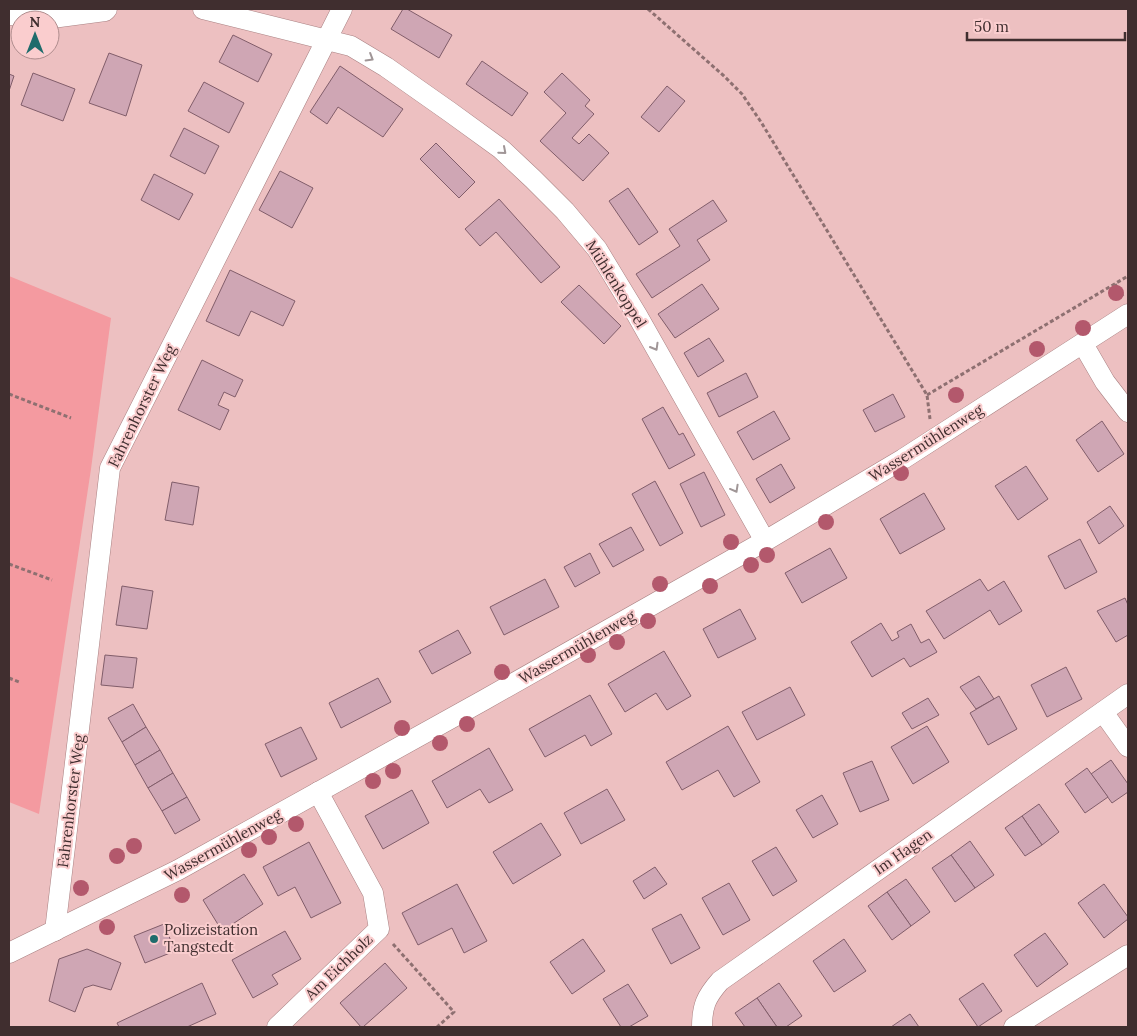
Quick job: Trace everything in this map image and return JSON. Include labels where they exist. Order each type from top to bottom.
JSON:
[{"type":"street","points":[[9,16],[52,18],[107,9]]},
{"type":"street","name":"Mühlenkoppel","points":[[203,9],[326,38],[351,46],[386,67],[501,149],[566,212],[597,248],[637,314],[764,541]]},
{"type":"street","name":"Fahrenhorster Weg","points":[[55,931],[110,468],[342,9]]},
{"type":"street","name":"Wassermühlenweg","points":[[9,952],[178,870],[764,541],[902,459],[1128,314]]},
{"type":"street","points":[[1083,344],[1105,382],[1128,412]]},
{"type":"street","name":"Im Hagen","points":[[702,1027],[702,1010],[709,994],[720,981],[1128,694]]},
{"type":"street","points":[[1103,712],[1128,747]]},
{"type":"street","name":"Am Eichholz","points":[[277,1027],[379,929],[373,893],[318,792]]},
{"type":"street","points":[[1014,1027],[1128,955]]},
{"type":"path","points":[[648,9],[742,94],[761,122],[927,395],[1128,276]]},
{"type":"path","points":[[9,394],[71,418]]},
{"type":"path","points":[[9,564],[52,580]]},
{"type":"path","points":[[9,678],[19,682]]},
{"type":"path","points":[[379,929],[454,1012],[437,1027]]},
{"type":"shaded area","points":[[9,276],[111,318],[91,469],[39,814],[9,802]]},
{"type":"building","points":[[403,9],[407,9],[452,35],[439,58],[391,29]]},
{"type":"building","points":[[233,35],[272,54],[258,82],[219,62]]},
{"type":"building","points":[[109,53],[142,65],[126,116],[89,103]]},
{"type":"building","points":[[482,61],[528,93],[512,116],[466,84]]},
{"type":"building","points":[[340,66],[403,109],[383,137],[338,107],[327,124],[310,112]]},
{"type":"building","points":[[33,73],[75,89],[63,121],[21,105]]},
{"type":"building","points":[[562,73],[590,100],[585,106],[594,114],[572,138],[579,144],[589,134],[609,153],[583,181],[540,141],[566,113],[544,92]]},
{"type":"building","points":[[9,74],[14,76],[9,91]]},
{"type":"building","points":[[204,82],[244,103],[229,133],[188,111]]},
{"type":"building","points":[[667,86],[685,101],[659,132],[641,117]]},
{"type":"building","points":[[184,128],[219,146],[205,174],[170,156]]},
{"type":"building","points":[[436,143],[475,182],[459,198],[420,159]]},
{"type":"building","points":[[280,171],[313,188],[292,228],[259,210]]},
{"type":"building","points":[[154,174],[193,194],[179,220],[141,200]]},
{"type":"building","points":[[628,188],[658,232],[639,245],[609,201]]},
{"type":"building","points":[[499,199],[560,267],[541,283],[496,232],[480,246],[465,229]]},
{"type":"building","points":[[713,200],[727,221],[697,240],[710,260],[652,298],[636,274],[680,246],[669,229]]},
{"type":"building","points":[[230,270],[295,301],[283,326],[251,311],[239,336],[206,321]]},
{"type":"building","points":[[702,284],[719,309],[675,338],[658,314]]},
{"type":"building","points":[[579,285],[621,326],[604,344],[561,302]]},
{"type":"building","points":[[709,338],[724,361],[698,377],[684,353]]},
{"type":"building","points":[[202,360],[243,380],[235,397],[224,392],[218,405],[229,410],[220,430],[178,410]]},
{"type":"building","points":[[746,373],[758,397],[719,417],[707,393]]},
{"type":"building","points":[[893,394],[905,417],[875,432],[863,410]]},
{"type":"building","points":[[663,407],[679,435],[683,433],[695,455],[669,469],[642,419]]},
{"type":"building","points":[[774,411],[790,439],[753,460],[737,432]]},
{"type":"building","points":[[1102,421],[1124,454],[1098,472],[1076,440]]},
{"type":"building","points":[[781,464],[795,488],[770,503],[756,479]]},
{"type":"building","points":[[1026,466],[1048,499],[1018,520],[995,486]]},
{"type":"building","points":[[704,472],[725,515],[701,527],[680,484]]},
{"type":"building","points":[[655,481],[683,533],[660,546],[632,494]]},
{"type":"building","points":[[172,482],[199,487],[193,525],[165,520]]},
{"type":"building","points":[[924,493],[945,529],[900,554],[880,519]]},
{"type":"building","points":[[1110,506],[1124,526],[1099,544],[1087,522]]},
{"type":"building","points":[[631,527],[644,550],[613,567],[599,544]]},
{"type":"building","points":[[1080,539],[1097,572],[1065,589],[1048,556]]},
{"type":"building","points":[[830,548],[847,578],[802,603],[785,573]]},
{"type":"building","points":[[590,553],[600,573],[575,587],[564,567]]},
{"type":"building","points":[[545,579],[559,607],[504,635],[490,607]]},
{"type":"building","points":[[980,579],[988,591],[1004,581],[1022,611],[999,625],[990,610],[944,639],[926,611]]},
{"type":"building","points":[[122,586],[153,591],[147,629],[116,625]]},
{"type":"building","points":[[1125,598],[1128,605],[1128,635],[1116,642],[1097,611]]},
{"type":"building","points":[[740,609],[756,639],[718,658],[703,629]]},
{"type":"building","points":[[881,623],[892,641],[899,637],[897,632],[911,624],[921,643],[929,639],[937,652],[910,667],[904,658],[872,677],[851,642]]},
{"type":"building","points":[[458,630],[471,653],[432,674],[419,651]]},
{"type":"building","points":[[664,651],[691,696],[667,710],[656,693],[625,712],[608,684]]},
{"type":"building","points":[[105,655],[137,658],[133,688],[101,685]]},
{"type":"building","points":[[1066,667],[1082,699],[1047,717],[1031,685]]},
{"type":"building","points":[[979,676],[994,699],[976,709],[960,687]]},
{"type":"building","points":[[378,678],[391,702],[341,728],[329,703]]},
{"type":"building","points":[[790,687],[805,715],[757,740],[742,712]]},
{"type":"building","points":[[590,695],[612,734],[591,746],[585,735],[545,757],[529,729]]},
{"type":"building","points":[[999,696],[1017,729],[988,745],[970,713]]},
{"type":"building","points":[[928,698],[939,715],[912,729],[902,713]]},
{"type":"building","points":[[133,704],[146,727],[122,742],[108,718]]},
{"type":"building","points":[[728,726],[760,782],[734,797],[718,770],[682,790],[666,762]]},
{"type":"building","points":[[927,726],[949,762],[913,784],[891,747]]},
{"type":"building","points":[[146,727],[160,750],[135,765],[122,742]]},
{"type":"building","points":[[301,727],[317,759],[281,777],[265,744]]},
{"type":"building","points":[[489,748],[513,790],[489,803],[480,789],[447,808],[432,781]]},
{"type":"building","points":[[160,750],[173,773],[148,788],[135,765]]},
{"type":"building","points":[[1111,760],[1128,784],[1128,792],[1112,803],[1091,774]]},
{"type":"building","points":[[872,761],[889,800],[860,812],[843,773]]},
{"type":"building","points":[[1087,768],[1108,797],[1085,813],[1065,784]]},
{"type":"building","points":[[173,773],[187,797],[162,811],[148,788]]},
{"type":"building","points":[[607,789],[625,820],[581,844],[564,813]]},
{"type":"building","points":[[412,790],[429,823],[383,849],[365,816]]},
{"type":"building","points":[[822,795],[838,824],[813,838],[796,810]]},
{"type":"building","points":[[187,797],[200,820],[175,834],[162,811]]},
{"type":"building","points":[[1039,804],[1059,832],[1042,845],[1022,816]]},
{"type":"building","points":[[1022,816],[1042,845],[1025,856],[1005,828]]},
{"type":"building","points":[[541,823],[561,855],[513,884],[493,852]]},
{"type":"building","points":[[970,841],[994,875],[975,888],[951,855]]},
{"type":"building","points":[[309,842],[341,903],[311,918],[295,887],[278,896],[263,867]]},
{"type":"building","points":[[776,847],[797,881],[773,896],[752,861]]},
{"type":"building","points":[[951,855],[975,888],[955,902],[932,868]]},
{"type":"building","points":[[655,867],[667,884],[644,899],[633,881]]},
{"type":"building","points":[[244,874],[263,904],[222,931],[203,900]]},
{"type":"building","points":[[906,879],[930,912],[911,926],[887,892]]},
{"type":"building","points":[[729,883],[750,920],[723,935],[702,898]]},
{"type":"building","points":[[457,884],[487,941],[464,953],[452,928],[418,945],[402,913]]},
{"type":"building","points":[[1104,884],[1128,919],[1104,938],[1078,903]]},
{"type":"building","points":[[887,892],[911,926],[892,940],[868,906]]},
{"type":"building","points":[[681,914],[700,948],[671,964],[652,929]]},
{"type":"building","points":[[164,924],[175,951],[145,963],[134,936]]},
{"type":"building","points":[[285,931],[301,959],[272,975],[278,984],[253,998],[232,960]]},
{"type":"building","points":[[1045,933],[1068,964],[1037,987],[1014,955]]},
{"type":"building","points":[[583,939],[605,971],[572,994],[550,962]]},
{"type":"building","points":[[844,939],[866,971],[834,992],[813,961]]},
{"type":"building","points":[[87,949],[121,963],[111,990],[93,985],[84,988],[75,1012],[49,1001],[59,959]]},
{"type":"building","points":[[385,963],[407,988],[361,1027],[340,1003]]},
{"type":"building","points":[[202,983],[216,1014],[187,1027],[119,1027],[117,1023]]},
{"type":"building","points":[[779,983],[802,1016],[786,1027],[777,1027],[757,998]]},
{"type":"building","points":[[983,983],[1002,1011],[978,1027],[959,999]]},
{"type":"building","points":[[628,984],[648,1016],[629,1027],[621,1027],[603,999]]},
{"type":"building","points":[[757,998],[777,1027],[745,1027],[735,1013]]},
{"type":"building","points":[[910,1014],[919,1027],[891,1027]]},
{"type":"place","name":"Polizeistation Tangstedt","points":[[154,939]]}]
